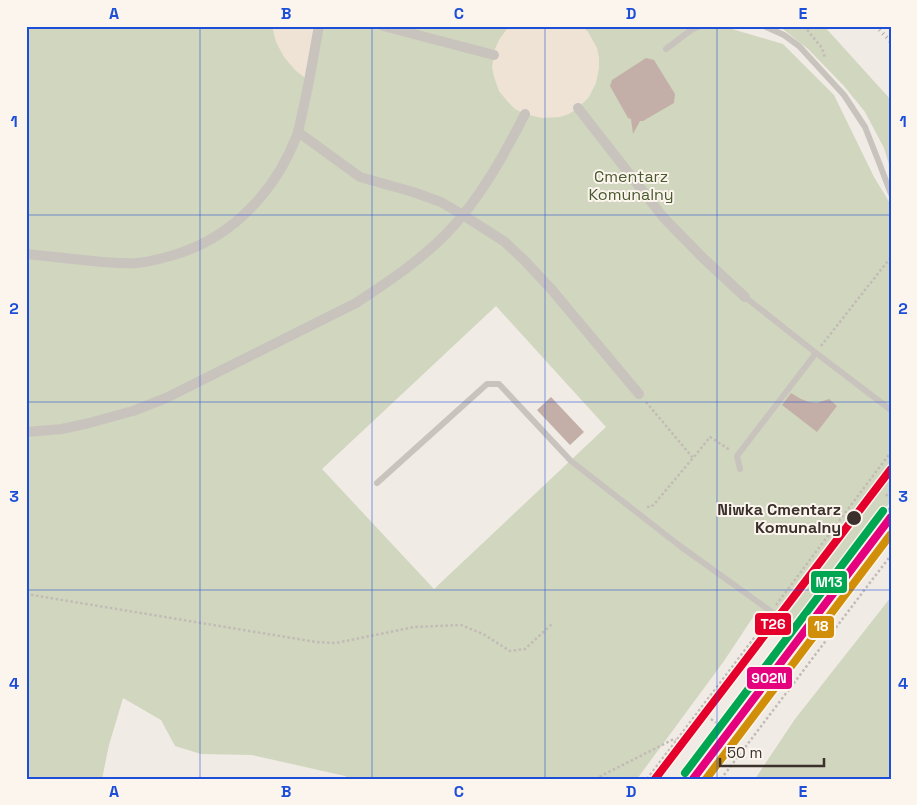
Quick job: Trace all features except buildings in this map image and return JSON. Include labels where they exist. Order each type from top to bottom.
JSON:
[{"type":"main road","points":[[693,779],[891,517]]},
{"type":"street","points":[[26,254],[116,263],[138,263],[191,250],[232,225],[252,208],[270,185],[282,166],[298,132],[319,26]]},
{"type":"street","points":[[383,26],[494,55]]},
{"type":"street","points":[[578,108],[663,217],[745,297]]},
{"type":"street","points":[[26,432],[62,429],[89,424],[166,398],[356,303],[383,286],[447,233],[463,215],[483,187],[513,138],[525,114]]},
{"type":"street","points":[[298,132],[360,177],[441,202],[505,242],[552,290],[639,394]]},
{"type":"lane","points":[[666,49],[691,30],[700,26]]},
{"type":"lane","points":[[764,26],[784,35],[799,46],[844,95],[865,128],[891,194]]},
{"type":"lane","points":[[745,297],[891,410]]},
{"type":"lane","points":[[740,470],[737,456],[816,353]]},
{"type":"lane","points":[[377,483],[487,384],[499,384],[571,461],[680,546],[802,634]]},
{"type":"path","points":[[804,26],[822,48],[833,83]]},
{"type":"path","points":[[816,353],[891,256]]},
{"type":"path","points":[[639,394],[693,458]]},
{"type":"path","points":[[646,507],[651,507],[656,502],[710,437],[737,456]]},
{"type":"path","points":[[886,496],[891,490]]},
{"type":"path","points":[[721,779],[891,555]]},
{"type":"path","points":[[26,594],[316,642],[336,642],[414,628],[461,626],[483,634],[510,651],[525,649],[553,623]]},
{"type":"path","points":[[595,779],[666,742],[676,740]]},
{"type":"green space","name":"Cmentarz Komunalny","points":[[26,26],[731,26],[732,29],[783,44],[834,95],[874,177],[891,205],[891,501],[789,636],[757,611],[724,661],[637,779],[350,779],[345,776],[252,755],[201,754],[175,746],[161,720],[123,698],[109,745],[102,779],[26,779]],"holes":[[[496,306],[606,427],[434,589],[322,469]]]},
{"type":"green space","points":[[779,26],[824,26],[891,100],[891,171],[884,148],[865,112],[844,86],[808,49]]},
{"type":"green space","points":[[891,597],[891,779],[755,779],[795,719]]},
{"type":"shaded area","points":[[272,26],[320,26],[309,81],[295,70],[284,57],[276,42]]},
{"type":"shaded area","points":[[509,26],[582,26],[588,32],[597,48],[599,68],[596,83],[589,97],[578,108],[560,117],[542,118],[525,114],[515,109],[508,102],[499,91],[492,67],[495,49]]},
{"type":"railway","points":[[876,26],[891,42]]},
{"type":"transit line","name":"T26","points":[[655,779],[891,469]]},
{"type":"transit line","name":"M13","points":[[685,773],[883,511]]},
{"type":"transit line","name":"902N","points":[[693,779],[891,517]]},
{"type":"transit line","name":"18","points":[[706,779],[891,534]]},
{"type":"place","name":"Niwka Cmentarz Komunalny","points":[[854,518]]}]
